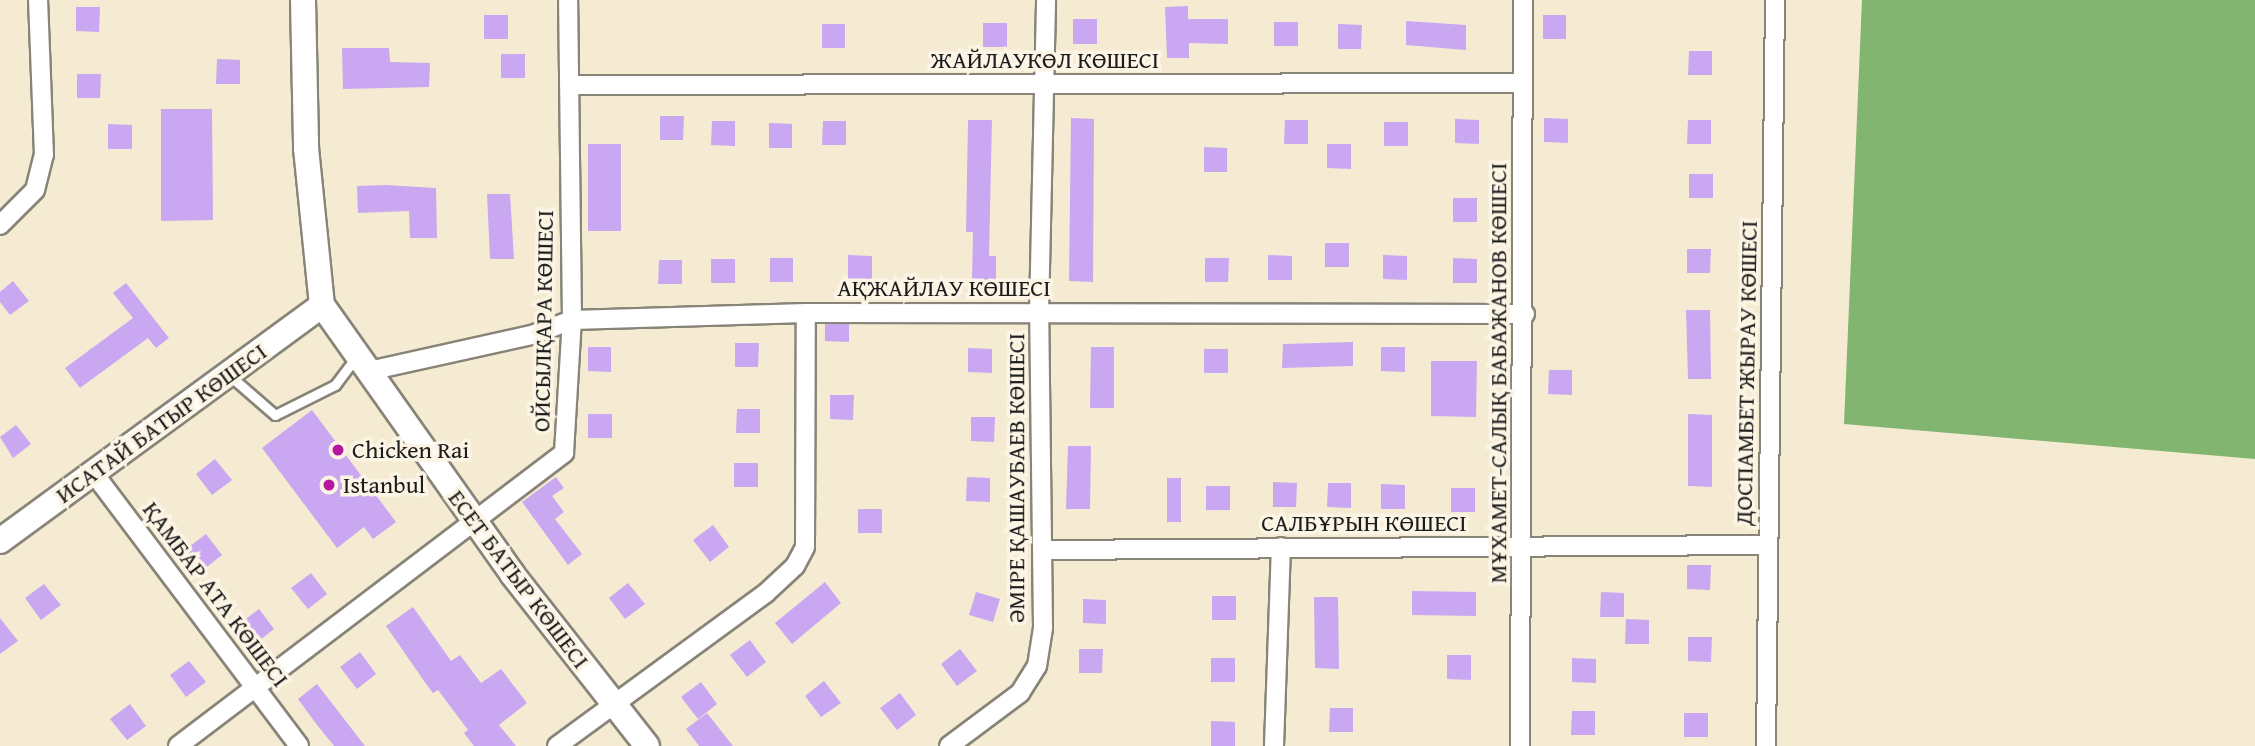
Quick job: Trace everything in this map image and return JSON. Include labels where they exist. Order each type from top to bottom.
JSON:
[{"type":"street","points":[[0,225],[34,190],[44,155],[38,0]]},
{"type":"street","points":[[303,0],[306,148],[322,305]]},
{"type":"street","name":"ОЙСЫЛҚАРА КӨШЕСІ","points":[[178,746],[564,453],[572,320],[568,0]]},
{"type":"street","name":"ӘМІРЕ ҚАШАУБАЕВ КӨШЕСІ","points":[[949,746],[1020,693],[1037,666],[1043,627],[1039,312],[1046,0]]},
{"type":"street","name":"МҰХАМЕТ-САЛЫҚ БАБАЖАНОВ КӨШЕСІ","points":[[1520,746],[1525,314],[1523,0]]},
{"type":"street","name":"ДОСПАМБЕТ ЖЫРАУ КӨШЕСІ","points":[[1766,746],[1776,0]]},
{"type":"street","name":"ЖАЙЛАУКӨЛ КӨШЕСІ","points":[[569,85],[1522,83]]},
{"type":"street","name":"ЕСЕТ БАТЫР КӨШЕСІ","points":[[322,305],[474,520],[647,746]]},
{"type":"street","name":"ИСАТАЙ БАТЫР КӨШЕСІ","points":[[0,541],[322,305]]},
{"type":"street","points":[[557,746],[766,593],[800,557],[804,547],[806,313]]},
{"type":"street","name":"АҚЖАЙЛАУ КӨШЕСІ","points":[[363,363],[532,335],[572,320],[806,313],[1525,314]]},
{"type":"street","name":"ҚАМБАР АТА КӨШЕСІ","points":[[92,471],[299,746]]},
{"type":"street","name":"САЛБҰРЫН КӨШЕСІ","points":[[1044,551],[1768,545]]},
{"type":"street","points":[[1273,746],[1280,547]]},
{"type":"lane","points":[[228,374],[275,415],[335,385],[363,363]]},
{"type":"green space","points":[[1862,0],[2255,0],[2255,459],[1844,424]]},
{"type":"building","points":[[1188,6],[1188,19],[1228,19],[1228,44],[1189,43],[1189,58],[1167,58],[1165,7]]},
{"type":"building","points":[[76,7],[100,7],[99,32],[76,31]]},
{"type":"building","points":[[484,15],[508,15],[508,39],[484,39]]},
{"type":"building","points":[[1543,15],[1566,15],[1566,39],[1543,39]]},
{"type":"building","points":[[1073,19],[1097,19],[1097,44],[1073,44]]},
{"type":"building","points":[[1406,21],[1466,25],[1466,50],[1406,45]]},
{"type":"building","points":[[1274,22],[1298,22],[1298,46],[1274,46]]},
{"type":"building","points":[[983,23],[1007,23],[1007,47],[983,47]]},
{"type":"building","points":[[822,24],[845,24],[845,48],[822,48]]},
{"type":"building","points":[[1338,24],[1362,25],[1361,49],[1338,49]]},
{"type":"building","points":[[342,48],[389,48],[390,62],[430,63],[429,87],[343,89]]},
{"type":"building","points":[[1689,51],[1712,51],[1712,75],[1688,75]]},
{"type":"building","points":[[501,54],[525,54],[525,78],[501,78]]},
{"type":"building","points":[[217,59],[240,60],[240,84],[216,84]]},
{"type":"building","points":[[77,74],[101,74],[100,98],[77,98]]},
{"type":"building","points":[[161,109],[212,109],[213,220],[161,221]]},
{"type":"building","points":[[660,116],[684,116],[683,140],[660,140]]},
{"type":"building","points":[[1071,118],[1094,119],[1093,282],[1069,281]]},
{"type":"building","points":[[1544,118],[1568,119],[1568,143],[1544,142]]},
{"type":"building","points":[[1455,119],[1479,120],[1479,144],[1455,143]]},
{"type":"building","points":[[968,120],[992,120],[989,256],[996,256],[996,280],[972,280],[973,232],[966,232]]},
{"type":"building","points":[[1285,120],[1308,120],[1308,144],[1284,144]]},
{"type":"building","points":[[1688,120],[1711,120],[1711,144],[1687,144]]},
{"type":"building","points":[[712,121],[735,121],[735,146],[711,145]]},
{"type":"building","points":[[823,121],[846,121],[846,145],[822,145]]},
{"type":"building","points":[[1384,122],[1408,122],[1408,146],[1384,146]]},
{"type":"building","points":[[769,123],[792,124],[792,148],[769,148]]},
{"type":"building","points":[[108,124],[132,125],[132,149],[108,149]]},
{"type":"building","points":[[588,144],[621,144],[621,231],[588,231]]},
{"type":"building","points":[[1327,144],[1351,144],[1351,169],[1327,168]]},
{"type":"building","points":[[1204,147],[1227,148],[1227,172],[1204,172]]},
{"type":"building","points":[[1689,174],[1713,174],[1713,198],[1689,198]]},
{"type":"building","points":[[357,186],[436,188],[437,238],[410,238],[409,211],[358,213]]},
{"type":"building","points":[[487,194],[510,194],[514,259],[490,259]]},
{"type":"building","points":[[1453,198],[1477,198],[1477,222],[1453,222]]},
{"type":"building","points":[[1325,243],[1349,243],[1349,267],[1325,267]]},
{"type":"building","points":[[1687,249],[1711,249],[1710,273],[1687,273]]},
{"type":"building","points":[[848,255],[872,256],[872,280],[848,279]]},
{"type":"building","points":[[1268,255],[1292,256],[1292,280],[1268,280]]},
{"type":"building","points":[[1383,255],[1407,256],[1407,280],[1383,279]]},
{"type":"building","points":[[770,258],[793,258],[793,282],[770,282]]},
{"type":"building","points":[[1205,258],[1229,258],[1228,282],[1205,282]]},
{"type":"building","points":[[1453,258],[1477,259],[1477,283],[1453,283]]},
{"type":"building","points":[[711,259],[735,259],[735,283],[711,283]]},
{"type":"building","points":[[659,260],[682,260],[682,284],[658,284]]},
{"type":"building","points":[[13,281],[29,301],[10,315],[0,302],[0,292]]},
{"type":"building","points":[[126,283],[169,338],[156,348],[148,338],[80,388],[65,368],[133,318],[113,293]]},
{"type":"building","points":[[1686,310],[1710,310],[1711,379],[1688,379]]},
{"type":"building","points":[[825,324],[849,324],[849,342],[825,341]]},
{"type":"building","points":[[1353,342],[1353,366],[1282,368],[1283,344]]},
{"type":"building","points":[[735,343],[759,343],[758,367],[735,367]]},
{"type":"building","points":[[588,347],[611,347],[611,372],[588,371]]},
{"type":"building","points":[[1091,347],[1114,347],[1114,408],[1090,408]]},
{"type":"building","points":[[1381,347],[1405,347],[1405,372],[1381,371]]},
{"type":"building","points":[[968,348],[992,349],[992,373],[968,372]]},
{"type":"building","points":[[1204,349],[1228,349],[1228,373],[1204,373]]},
{"type":"building","points":[[1431,361],[1477,361],[1476,417],[1431,416]]},
{"type":"building","points":[[1549,370],[1572,370],[1572,395],[1548,394]]},
{"type":"building","points":[[830,395],[854,395],[853,420],[830,419]]},
{"type":"building","points":[[737,409],[760,409],[760,433],[736,433]]},
{"type":"building","name":"Istanbul","points":[[312,410],[396,522],[373,539],[364,527],[337,548],[262,448]]},
{"type":"building","points":[[588,414],[612,414],[612,438],[588,438]]},
{"type":"building","points":[[1688,414],[1712,415],[1712,487],[1688,486]]},
{"type":"building","points":[[971,417],[995,417],[994,442],[971,441]]},
{"type":"building","points":[[16,425],[31,444],[13,458],[0,437]]},
{"type":"building","points":[[1068,446],[1091,446],[1090,509],[1066,509]]},
{"type":"building","points":[[215,459],[232,480],[212,495],[196,474]]},
{"type":"building","points":[[734,463],[758,463],[758,487],[734,487]]},
{"type":"building","points":[[556,477],[564,488],[552,496],[564,512],[555,519],[582,554],[568,565],[522,502]]},
{"type":"building","points":[[967,477],[990,478],[990,502],[966,501]]},
{"type":"building","points":[[1167,478],[1181,478],[1181,522],[1167,522]]},
{"type":"building","points":[[1273,482],[1297,483],[1296,507],[1273,507]]},
{"type":"building","points":[[1328,483],[1351,483],[1351,508],[1327,507]]},
{"type":"building","points":[[1381,484],[1405,485],[1405,509],[1381,509]]},
{"type":"building","points":[[1206,486],[1230,486],[1230,510],[1206,510]]},
{"type":"building","points":[[1451,488],[1475,488],[1475,512],[1451,512]]},
{"type":"building","points":[[858,509],[882,509],[882,533],[858,533]]},
{"type":"building","points":[[713,525],[729,547],[710,562],[693,540]]},
{"type":"building","points":[[206,534],[222,555],[203,570],[186,549]]},
{"type":"building","points":[[1687,565],[1711,565],[1710,590],[1687,589]]},
{"type":"building","points":[[311,573],[327,594],[308,609],[291,588]]},
{"type":"building","points":[[825,582],[841,603],[792,644],[775,623]]},
{"type":"building","points":[[628,583],[645,604],[625,619],[609,598]]},
{"type":"building","points":[[44,584],[61,605],[41,620],[25,598]]},
{"type":"building","points":[[1412,591],[1476,592],[1476,616],[1412,615]]},
{"type":"building","points":[[976,592],[1000,599],[993,622],[969,615]]},
{"type":"building","points":[[1601,592],[1624,593],[1624,617],[1600,617]]},
{"type":"building","points":[[1212,596],[1236,596],[1236,620],[1212,620]]},
{"type":"building","points":[[1314,597],[1338,597],[1339,669],[1315,668]]},
{"type":"building","points":[[1083,599],[1106,600],[1106,624],[1083,623]]},
{"type":"building","points":[[413,607],[451,661],[460,655],[481,683],[501,669],[527,703],[499,725],[516,746],[474,746],[464,733],[468,730],[438,690],[433,693],[424,681],[386,626]]},
{"type":"building","points":[[259,609],[274,629],[255,644],[239,624]]},
{"type":"building","points":[[0,618],[18,641],[0,654]]},
{"type":"building","points":[[1626,619],[1649,620],[1649,644],[1625,644]]},
{"type":"building","points":[[1688,637],[1712,637],[1711,662],[1688,661]]},
{"type":"building","points":[[750,640],[766,662],[747,677],[730,655]]},
{"type":"building","points":[[960,649],[977,671],[957,686],[941,664]]},
{"type":"building","points":[[1079,649],[1103,649],[1102,673],[1079,673]]},
{"type":"building","points":[[360,652],[376,674],[357,689],[340,667]]},
{"type":"building","points":[[1447,655],[1471,655],[1471,680],[1447,679]]},
{"type":"building","points":[[1211,658],[1235,658],[1235,682],[1211,682]]},
{"type":"building","points":[[1572,658],[1596,659],[1596,683],[1572,682]]},
{"type":"building","points":[[189,661],[206,682],[186,697],[170,675]]},
{"type":"building","points":[[824,681],[841,703],[821,717],[805,696]]},
{"type":"building","points":[[701,682],[717,704],[698,719],[681,697]]},
{"type":"building","points":[[317,684],[365,746],[334,746],[314,721],[298,699]]},
{"type":"building","points":[[900,693],[916,715],[897,730],[880,708]]},
{"type":"building","points":[[130,704],[146,726],[127,740],[110,719]]},
{"type":"building","points":[[1330,708],[1353,708],[1353,732],[1329,732]]},
{"type":"building","points":[[1572,711],[1595,711],[1595,735],[1571,735]]},
{"type":"building","points":[[707,713],[733,746],[699,746],[686,729]]},
{"type":"building","points":[[1684,713],[1708,713],[1708,737],[1684,737]]},
{"type":"building","points":[[1211,721],[1235,722],[1235,746],[1211,746]]},
{"type":"place","name":"Chicken Rai","points":[[338,450]]},
{"type":"place","name":"Istanbul","points":[[329,485]]}]
